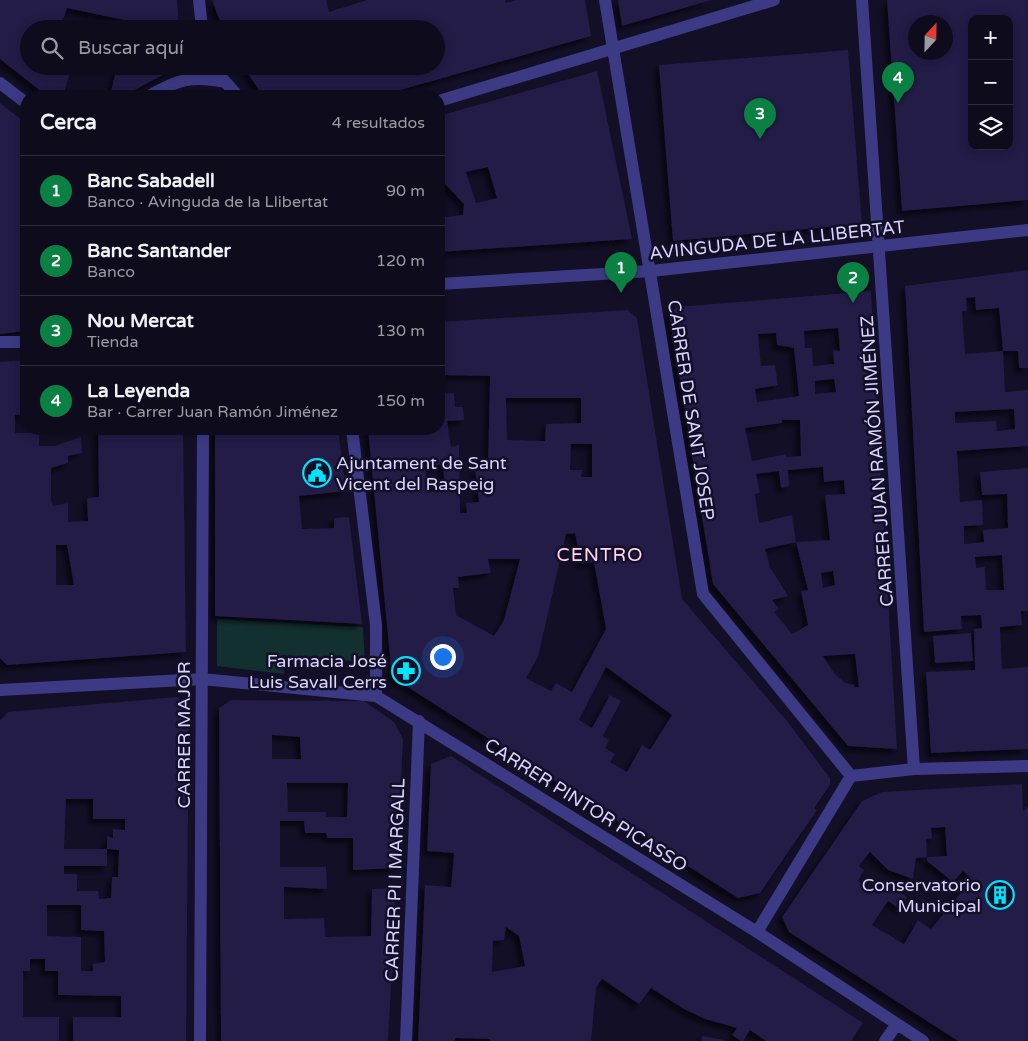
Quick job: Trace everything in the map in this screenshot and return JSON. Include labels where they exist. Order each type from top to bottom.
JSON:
[{"type":"street","points":[[199,0],[201,20]]},
{"type":"street","name":"CARRER DE SANT JOSEP","points":[[605,0],[703,594],[851,776]]},
{"type":"street","points":[[445,100],[614,47],[774,0]]},
{"type":"street","name":"CARRER JUAN RAMÓN JIMÉNEZ","points":[[862,0],[914,769]]},
{"type":"street","points":[[218,75],[232,90]]},
{"type":"street","points":[[159,90],[171,83],[190,78],[224,82]]},
{"type":"street","points":[[0,83],[20,98]]},
{"type":"street","name":"AVINGUDA DE LA LLIBERTAT","points":[[445,284],[651,271],[1028,230]]},
{"type":"street","points":[[0,342],[20,342]]},
{"type":"street","name":"CARRER MAJOR","points":[[200,1041],[203,435]]},
{"type":"street","points":[[353,435],[376,625],[376,696]]},
{"type":"street","name":"CARRER PINTOR PICASSO","points":[[0,690],[202,679],[376,696],[757,932],[923,1041]]},
{"type":"street","name":"CARRER PI I MARGALL","points":[[406,1041],[419,721]]},
{"type":"street","points":[[757,932],[851,776],[914,769],[1028,766]]},
{"type":"street","points":[[885,1041],[897,1024]]},
{"type":"green space","points":[[217,619],[363,627],[365,662],[282,655],[284,674],[217,666]]},
{"type":"building","points":[[0,0],[177,0],[178,20],[124,20],[67,8],[63,20],[20,20],[20,75],[0,59]]},
{"type":"building","points":[[212,0],[326,0],[329,12],[367,0],[505,0],[506,3],[517,0],[585,0],[591,36],[400,90],[259,90],[249,75],[445,75],[445,20],[220,20]]},
{"type":"building","points":[[618,0],[711,0],[622,26]]},
{"type":"building","points":[[887,0],[1028,0],[1028,200],[902,211]]},
{"type":"building","points":[[848,50],[862,224],[673,241],[659,65]]},
{"type":"building","points":[[597,71],[632,239],[445,252],[445,217],[463,215],[464,204],[445,184],[445,114]],"holes":[[[488,167],[497,198],[476,203],[466,172]]]},
{"type":"building","points":[[20,75],[69,75],[65,90],[39,90]]},
{"type":"building","points":[[115,75],[163,75],[134,90],[111,90]]},
{"type":"building","points":[[0,103],[20,118],[20,332],[0,334]]},
{"type":"building","points":[[1028,270],[1028,368],[1019,368],[1018,351],[1003,351],[1005,392],[1028,390],[1028,446],[957,451],[960,502],[982,500],[983,525],[964,526],[964,544],[984,542],[983,530],[1008,528],[1007,494],[982,495],[980,472],[1028,468],[1028,611],[1021,611],[1022,625],[1000,627],[1002,669],[1028,667],[1028,749],[931,753],[926,672],[975,670],[974,629],[982,628],[981,615],[961,616],[962,629],[924,632],[905,286]],"holes":[[[975,297],[976,310],[999,308],[1003,351],[965,354],[962,311],[967,311],[966,298]],[[1014,409],[1015,429],[997,431],[996,421],[955,423],[955,412]],[[1002,555],[1004,590],[986,590],[985,567],[976,568],[975,557]]]},
{"type":"building","points":[[871,291],[897,749],[848,746],[713,584],[669,314],[677,307]],"holes":[[[838,328],[840,351],[833,350],[834,364],[813,366],[812,348],[805,348],[804,331]],[[776,333],[777,345],[794,348],[799,396],[757,402],[755,389],[778,385],[775,365],[761,366],[758,334]],[[834,379],[836,392],[815,394],[815,381]],[[782,420],[800,420],[801,456],[786,457],[786,454],[752,461],[745,428],[782,423]],[[823,467],[824,482],[844,480],[845,494],[825,495],[830,540],[796,542],[792,515],[759,523],[755,494],[760,493],[756,474],[779,471],[781,488],[789,486],[788,470]],[[796,542],[808,590],[801,591],[808,625],[792,634],[774,612],[779,609],[772,600],[788,596],[770,567],[765,549]],[[833,571],[835,585],[823,588],[821,573]],[[855,654],[859,687],[845,683],[834,673],[823,656]]]},
{"type":"building","points":[[627,310],[637,318],[682,599],[787,721],[830,778],[830,785],[814,808],[817,810],[760,893],[738,898],[392,677],[369,435],[445,435],[445,394],[454,393],[455,407],[463,407],[464,420],[447,421],[451,447],[459,445],[460,513],[467,513],[466,503],[479,502],[475,468],[488,469],[490,376],[445,375],[445,322]],"holes":[[[506,398],[581,398],[581,423],[546,424],[545,441],[507,440]],[[571,444],[592,444],[592,477],[581,477],[582,470],[570,470]],[[443,464],[445,492],[428,492],[425,467]],[[575,533],[581,564],[594,562],[606,629],[572,692],[556,683],[551,691],[526,678],[538,657],[566,534]],[[488,559],[520,559],[504,620],[494,636],[456,615],[453,588],[459,588],[458,577],[491,573]],[[606,667],[672,715],[650,750],[642,745],[627,772],[610,762],[615,754],[605,748],[609,740],[603,736],[621,701],[610,695],[592,728],[579,720]]]},
{"type":"building","points":[[20,360],[20,415],[15,415],[15,433],[20,433],[20,435],[39,435],[39,446],[54,446],[81,437],[82,453],[68,456],[68,463],[51,468],[51,501],[53,506],[68,503],[68,522],[88,521],[87,498],[99,497],[98,435],[183,435],[186,652],[7,665],[0,658],[0,362]],"holes":[[[56,545],[67,545],[74,585],[56,585]]]},
{"type":"building","points":[[215,435],[339,435],[346,491],[299,496],[302,529],[334,528],[334,518],[349,517],[362,624],[215,616]]},
{"type":"building","points":[[971,633],[973,661],[935,663],[933,636]]},
{"type":"building","points":[[176,697],[189,704],[186,1041],[73,1041],[73,1017],[121,1017],[121,996],[58,995],[58,971],[45,971],[45,959],[30,959],[30,971],[23,971],[23,1017],[59,1017],[59,1041],[0,1041],[0,720],[8,712]],"holes":[[[66,799],[93,799],[93,819],[125,819],[125,830],[113,829],[113,838],[107,836],[107,849],[64,849]],[[107,849],[119,850],[118,877],[112,877],[111,898],[99,899],[98,891],[77,891],[77,874],[64,874],[64,866],[107,866]],[[47,905],[81,905],[81,930],[104,931],[105,962],[93,964],[93,971],[81,971],[81,937],[47,936]]]},
{"type":"building","points":[[231,700],[364,701],[394,722],[403,739],[397,868],[353,870],[353,838],[327,838],[326,833],[305,833],[304,821],[280,821],[280,867],[326,867],[327,889],[284,887],[284,919],[324,918],[325,937],[371,936],[372,889],[396,888],[388,1041],[221,1041],[219,708]],"holes":[[[272,735],[300,737],[301,759],[272,759]],[[287,783],[348,783],[347,817],[326,817],[326,812],[288,812]]]},
{"type":"building","points":[[451,756],[863,1023],[851,1041],[766,1041],[750,1030],[743,1041],[741,1041],[732,1035],[737,1028],[705,1019],[684,1009],[651,988],[639,1004],[602,979],[596,988],[591,1041],[490,1041],[490,1039],[455,1038],[455,1041],[418,1041],[425,885],[451,887],[454,853],[427,851],[431,764]],"holes":[[[506,927],[519,936],[525,966],[492,972],[493,941],[504,940]]]},
{"type":"building","points":[[1022,784],[1023,812],[1028,806],[1028,1041],[958,1041],[789,932],[782,917],[862,801],[882,792]],"holes":[[[945,827],[947,856],[927,857],[926,839],[932,838],[931,828]],[[870,852],[888,870],[913,879],[916,858],[927,857],[927,861],[953,882],[963,871],[972,879],[931,929],[918,920],[904,944],[872,925],[888,901],[901,910],[907,897],[884,882],[876,893],[858,881],[864,870],[859,866]]]},
{"type":"building","points":[[702,1036],[724,1040],[724,1041],[701,1041]]},
{"type":"place","name":"La Leyenda","points":[[898,103]]},
{"type":"place","name":"Nou Mercat","points":[[760,139]]},
{"type":"place","name":"Banc Sabadell","points":[[621,293]]},
{"type":"place","name":"Banc Santander","points":[[853,303]]},
{"type":"place","name":"Ajuntament de Sant Vicent del Raspeig","points":[[317,473]]},
{"type":"place","name":"Farmacia José Luis Savall Cerrs","points":[[406,671]]},
{"type":"place","name":"Conservatorio Municipal","points":[[1000,895]]},
{"type":"district","name":"CENTRO","points":[[600,554]]}]
